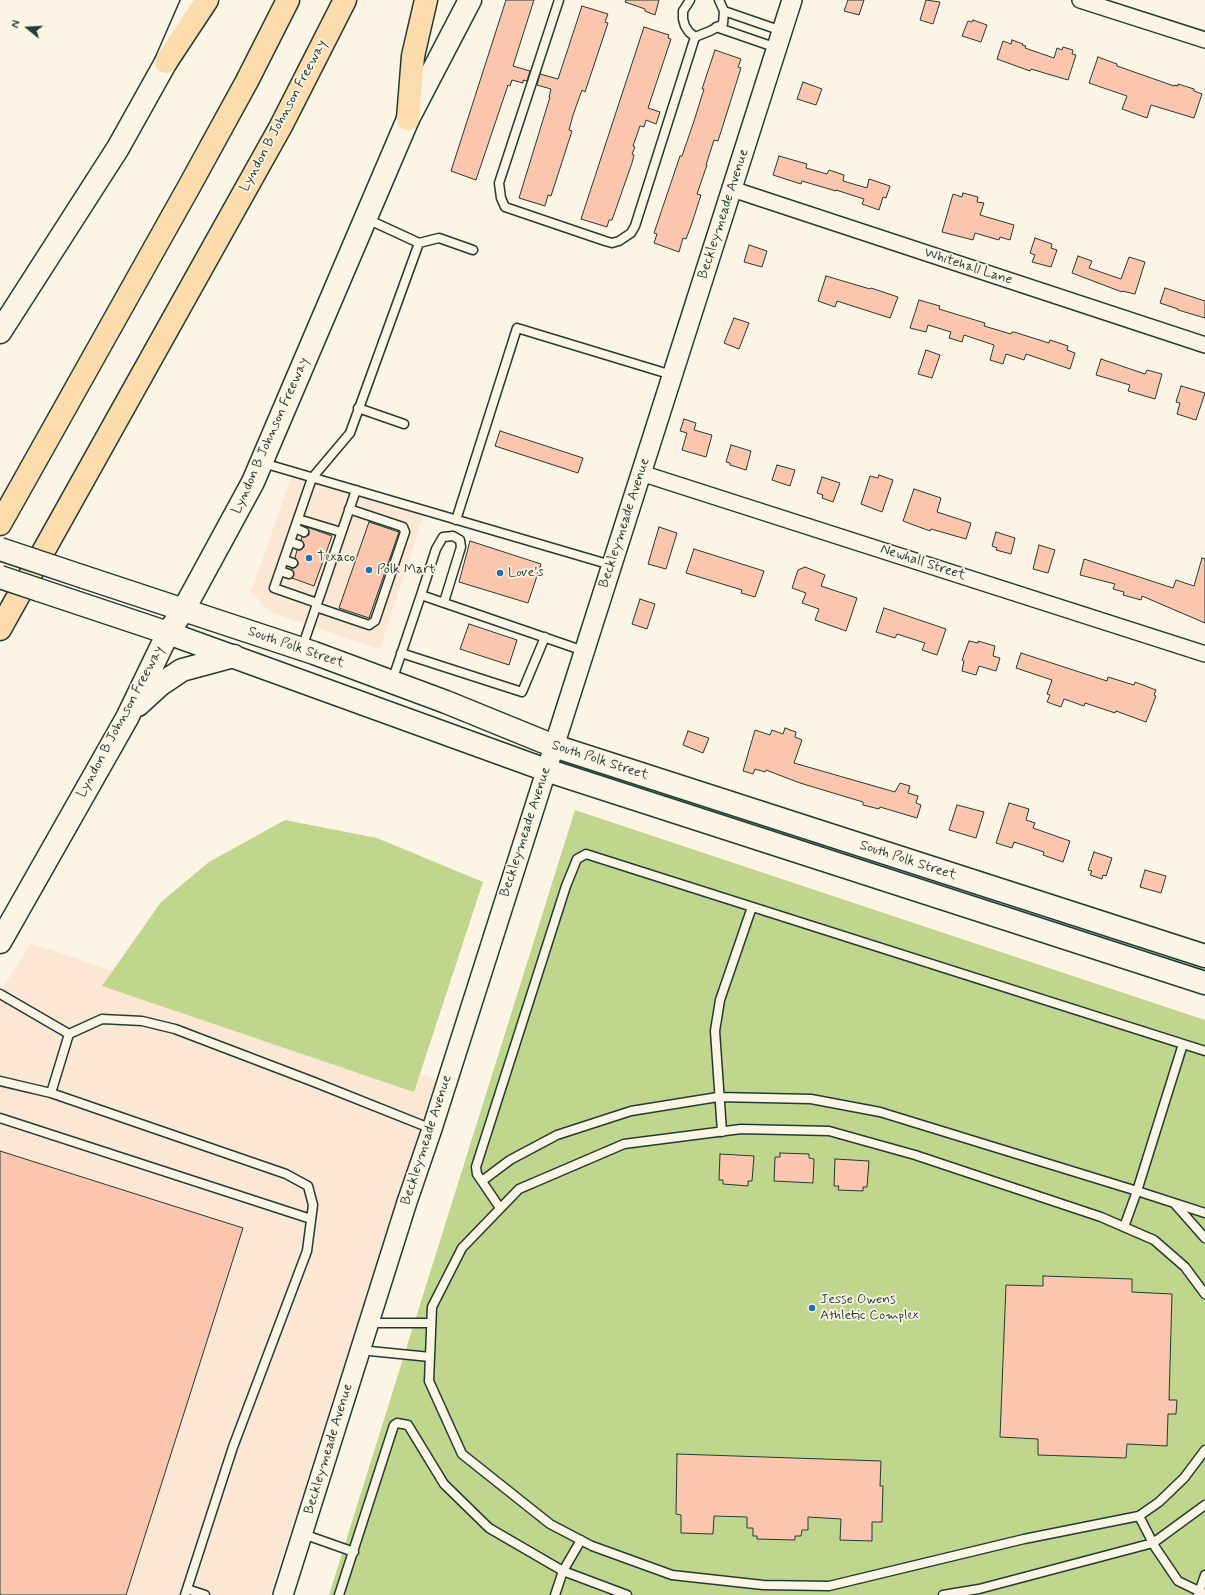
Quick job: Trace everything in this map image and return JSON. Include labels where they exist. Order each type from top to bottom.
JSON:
[{"type":"highway","points":[[166,62],[207,0]]},
{"type":"highway","points":[[0,524],[247,81],[288,0]]},
{"type":"highway","name":"Lyndon B Johnson Freeway","points":[[0,629],[281,126],[345,0]]},
{"type":"highway","points":[[408,118],[413,56],[426,0]]},
{"type":"main road","points":[[0,332],[118,148],[166,62],[192,0]]},
{"type":"main road","name":"Lyndon B Johnson Freeway","points":[[0,942],[127,718],[168,633],[184,609],[253,482],[408,118],[470,0]]},
{"type":"main road","name":"South Polk Street","points":[[0,550],[184,609],[302,649],[554,746],[1205,956]]},
{"type":"main road","name":"South Polk Street","points":[[0,577],[81,603],[234,656],[546,770],[1205,983]]},
{"type":"main road","points":[[127,718],[144,698],[182,670],[234,656]]},
{"type":"main road","points":[[923,891],[930,868]]},
{"type":"street","name":"Beckleymeade Avenue","points":[[284,1595],[407,1202],[432,1129],[792,0]]},
{"type":"street","points":[[1080,0],[1205,40]]},
{"type":"street","name":"Whitehall Lane","points":[[732,189],[1205,345]]},
{"type":"street","name":"Newhall Street","points":[[641,473],[1205,654]]},
{"type":"lane","points":[[559,0],[499,183],[501,198],[505,207],[612,243],[619,242],[631,233],[695,37],[723,24],[724,12],[719,0]]},
{"type":"lane","points":[[690,0],[683,11],[683,18],[685,26],[695,37]]},
{"type":"lane","points":[[724,12],[779,39]]},
{"type":"lane","points":[[716,27],[779,39]]},
{"type":"lane","points":[[365,218],[419,243],[439,238],[473,250]]},
{"type":"lane","points":[[349,509],[403,527],[405,532],[375,621],[369,625],[274,588],[312,478],[350,433],[419,243]]},
{"type":"lane","points":[[456,520],[517,328],[672,374]]},
{"type":"lane","points":[[358,408],[404,424]]},
{"type":"lane","points":[[261,463],[611,565]]},
{"type":"lane","points":[[302,649],[316,605],[319,585],[323,573],[334,542],[341,532],[356,490]]},
{"type":"lane","points":[[298,519],[341,532]]},
{"type":"lane","points":[[295,528],[304,532]]},
{"type":"lane","points":[[391,682],[436,549],[443,537],[453,536],[460,540],[461,547],[444,602]]},
{"type":"lane","points":[[290,542],[299,545]]},
{"type":"lane","points":[[284,560],[293,563]]},
{"type":"lane","points":[[280,571],[289,574]]},
{"type":"lane","points":[[421,594],[584,651]]},
{"type":"lane","points":[[401,653],[522,692],[544,637]]},
{"type":"lane","points":[[500,1208],[477,1174],[476,1167],[566,886],[577,859],[586,854],[1205,1051]]},
{"type":"lane","points":[[722,1132],[718,1097],[715,1031],[720,1000],[752,907]]},
{"type":"lane","points":[[0,994],[69,1034]]},
{"type":"lane","points":[[51,1093],[69,1034],[102,1019],[142,1021],[175,1029],[432,1129]]},
{"type":"lane","points":[[1124,1227],[1137,1191],[1183,1044]]},
{"type":"lane","points":[[0,1081],[51,1093],[286,1174],[308,1186],[313,1205],[307,1251],[233,1447],[186,1592],[205,1595]]},
{"type":"lane","points":[[482,1181],[510,1160],[557,1135],[631,1111],[718,1097],[811,1099],[880,1112],[1205,1213]]},
{"type":"lane","points":[[0,1118],[311,1218]]},
{"type":"lane","points":[[1205,1294],[1185,1267],[1154,1240],[1101,1217],[915,1155],[829,1131],[741,1129],[624,1144],[518,1189],[462,1248],[432,1307],[429,1381],[462,1454],[550,1524],[592,1546],[672,1575],[763,1584],[829,1586],[1024,1539],[1139,1516],[1158,1502],[1184,1478],[1205,1450]]},
{"type":"lane","points":[[1175,1203],[1205,1238]]},
{"type":"lane","points":[[369,1323],[431,1323]]},
{"type":"lane","points":[[360,1350],[430,1357]]},
{"type":"lane","points":[[339,1595],[394,1425],[397,1423],[408,1426],[412,1430],[444,1484],[489,1528],[563,1571],[627,1595]]},
{"type":"lane","points":[[943,1595],[979,1592],[1153,1543],[1205,1505]]},
{"type":"lane","points":[[1139,1516],[1153,1543],[1178,1581],[1201,1593],[1205,1575]]},
{"type":"lane","points":[[303,1534],[354,1552]]},
{"type":"lane","points":[[554,1595],[563,1571],[581,1540]]},
{"type":"shaded area","points":[[293,472],[424,513],[380,649],[270,612],[251,592]]},
{"type":"shaded area","points":[[31,943],[436,1079],[270,1595],[0,1595],[0,992]]},
{"type":"green space","name":"Jesse Owens Athletic Complex","points":[[575,810],[1205,1020],[1205,1595],[329,1595]]},
{"type":"green space","points":[[285,820],[377,838],[483,882],[414,1092],[102,986],[161,902],[209,862]]},
{"type":"building","points":[[506,0],[534,0],[513,66],[530,71],[527,81],[523,80],[523,83],[512,80],[510,86],[508,85],[476,180],[451,171]]},
{"type":"building","points":[[626,0],[659,0],[655,15],[645,11],[645,9],[625,2]]},
{"type":"building","points":[[848,0],[864,0],[859,15],[844,11]]},
{"type":"building","points":[[926,0],[940,2],[933,24],[920,20]]},
{"type":"building","points":[[582,6],[608,14],[605,22],[608,23],[585,92],[582,90],[573,115],[569,130],[572,131],[551,196],[548,195],[545,206],[519,198],[550,97],[551,89],[537,85],[540,74],[558,79]]},
{"type":"building","points":[[973,20],[987,25],[981,42],[962,36],[968,21],[972,22]]},
{"type":"building","points":[[644,27],[669,35],[668,38],[671,39],[648,108],[660,112],[656,124],[646,120],[644,127],[640,126],[633,146],[635,147],[632,154],[634,155],[632,163],[612,220],[609,220],[607,227],[581,219]]},
{"type":"building","points":[[1012,40],[1023,44],[1022,45],[1026,46],[1025,48],[1054,58],[1057,48],[1062,50],[1063,47],[1073,50],[1072,54],[1076,55],[1068,80],[1031,69],[1030,71],[997,59],[1003,41],[1011,44]]},
{"type":"building","points":[[715,50],[741,59],[738,67],[741,68],[718,141],[714,140],[706,165],[697,194],[701,195],[691,226],[686,239],[683,238],[679,252],[654,243],[657,234],[654,233],[680,156],[682,156],[694,121],[704,89],[702,89]]},
{"type":"building","points":[[1098,57],[1117,64],[1117,66],[1174,86],[1178,86],[1178,84],[1194,89],[1194,91],[1202,94],[1194,118],[1151,105],[1147,118],[1122,109],[1127,96],[1089,83]]},
{"type":"building","points":[[803,82],[822,89],[816,105],[797,99]]},
{"type":"building","points":[[779,156],[807,164],[806,168],[827,174],[829,170],[844,175],[843,181],[867,188],[869,179],[890,186],[886,198],[883,197],[879,210],[862,204],[864,199],[802,181],[801,184],[773,175]]},
{"type":"building","points":[[963,193],[978,197],[977,202],[984,203],[980,215],[1014,225],[1010,240],[1000,237],[999,240],[975,233],[973,240],[942,232],[953,194],[962,197]]},
{"type":"building","points":[[1035,238],[1052,244],[1051,248],[1057,250],[1051,267],[1032,262],[1035,255],[1030,253]]},
{"type":"building","points":[[749,245],[767,251],[762,267],[744,262]]},
{"type":"building","points":[[1078,256],[1092,261],[1089,268],[1121,279],[1129,257],[1145,262],[1135,294],[1122,292],[1072,273]]},
{"type":"building","points":[[826,276],[898,297],[890,318],[837,301],[835,307],[818,301]]},
{"type":"building","points":[[1165,288],[1205,301],[1205,318],[1160,303]]},
{"type":"building","points":[[919,300],[940,306],[939,309],[985,323],[984,326],[1011,334],[1014,332],[1049,343],[1050,340],[1068,346],[1067,350],[1075,353],[1070,369],[1026,354],[1024,360],[1006,354],[1003,364],[990,360],[994,345],[964,335],[962,342],[949,338],[951,332],[928,325],[926,332],[910,328]]},
{"type":"building","points":[[734,318],[749,323],[739,349],[724,343]]},
{"type":"building","points":[[926,350],[940,355],[932,378],[918,374]]},
{"type":"building","points":[[1101,359],[1145,374],[1147,370],[1162,374],[1155,399],[1128,391],[1130,385],[1096,375]]},
{"type":"building","points":[[1181,386],[1205,393],[1196,420],[1177,414],[1180,403],[1176,402]]},
{"type":"building","points":[[684,419],[696,423],[694,430],[712,435],[706,457],[682,450],[687,433],[680,431]]},
{"type":"building","points":[[500,431],[583,458],[578,473],[495,446]]},
{"type":"building","points":[[731,445],[751,451],[746,470],[730,465],[730,463],[726,462]]},
{"type":"building","points":[[777,465],[795,470],[790,486],[772,480]]},
{"type":"building","points":[[879,475],[893,480],[882,512],[861,504],[870,476],[878,478]]},
{"type":"building","points":[[822,477],[840,483],[833,502],[822,498],[823,495],[817,493]]},
{"type":"building","points":[[914,489],[941,498],[937,512],[971,523],[966,539],[931,529],[930,531],[903,521]]},
{"type":"building","name":"Polk Mart","points":[[369,522],[399,532],[369,618],[339,608]]},
{"type":"building","name":"Texaco","points":[[307,527],[332,536],[314,586],[292,578],[294,573],[291,569],[298,565],[295,558],[297,550],[304,547],[301,540],[302,537],[309,535]]},
{"type":"building","points":[[659,527],[677,533],[666,569],[648,564]]},
{"type":"building","points":[[996,532],[1015,538],[1011,554],[996,550],[997,548],[992,546]]},
{"type":"building","name":"Love's","points":[[470,541],[541,564],[528,603],[459,582]]},
{"type":"building","points":[[1039,545],[1055,550],[1048,573],[1033,569]]},
{"type":"building","points":[[694,549],[764,571],[755,597],[741,593],[742,590],[686,573]]},
{"type":"building","points":[[1202,558],[1205,559],[1205,623],[1142,596],[1141,600],[1123,595],[1124,592],[1113,589],[1115,584],[1080,575],[1084,559],[1173,588],[1176,580],[1194,586]]},
{"type":"building","points":[[805,567],[825,575],[821,586],[857,598],[846,631],[815,620],[819,609],[802,603],[806,593],[792,588],[798,570]]},
{"type":"building","points":[[640,599],[655,604],[647,629],[632,624]]},
{"type":"building","points":[[884,608],[946,629],[937,655],[922,650],[925,643],[897,634],[895,638],[876,632]]},
{"type":"building","points":[[469,624],[517,640],[509,665],[460,649]]},
{"type":"building","points":[[969,641],[978,643],[978,641],[995,646],[993,656],[1000,658],[996,671],[979,666],[976,675],[962,671],[964,661],[962,660]]},
{"type":"building","points":[[1021,653],[1107,681],[1108,677],[1134,685],[1135,682],[1156,690],[1154,695],[1156,696],[1146,722],[1116,711],[1115,713],[1085,703],[1084,706],[1064,699],[1061,707],[1047,702],[1050,695],[1047,694],[1052,680],[1016,668]]},
{"type":"building","points":[[785,728],[796,732],[795,737],[802,740],[794,763],[895,792],[900,783],[910,786],[908,793],[918,796],[916,803],[921,805],[917,818],[880,807],[879,809],[863,805],[863,802],[800,783],[766,770],[765,772],[755,769],[753,774],[743,771],[755,730],[770,735],[772,730],[783,734]]},
{"type":"building","points":[[688,731],[709,738],[703,753],[683,745]]},
{"type":"building","points":[[1009,803],[1029,809],[1026,820],[1035,823],[1033,828],[1070,841],[1063,862],[1043,855],[1044,852],[1014,842],[1012,848],[996,843]]},
{"type":"building","points":[[957,805],[984,812],[976,838],[949,830]]},
{"type":"building","points":[[1094,852],[1112,858],[1106,876],[1103,875],[1102,879],[1090,875],[1092,871],[1088,870]]},
{"type":"building","points":[[1145,870],[1166,876],[1161,893],[1140,887]]},
{"type":"building","points":[[0,1151],[243,1228],[126,1595],[0,1595]]},
{"type":"building","points":[[780,1153],[809,1154],[809,1158],[814,1159],[813,1183],[774,1181],[775,1157],[780,1157]]},
{"type":"building","points":[[720,1154],[754,1156],[752,1181],[748,1181],[748,1186],[723,1184],[723,1180],[719,1180]]},
{"type":"building","points":[[835,1159],[869,1161],[867,1187],[863,1187],[863,1191],[838,1190],[839,1186],[834,1186]]},
{"type":"building","points":[[1043,1276],[1132,1279],[1132,1292],[1172,1294],[1169,1400],[1177,1400],[1176,1414],[1168,1414],[1167,1446],[1127,1444],[1126,1458],[1038,1455],[1038,1439],[1000,1437],[1006,1285],[1043,1286]]},
{"type":"building","points":[[677,1454],[881,1461],[880,1486],[883,1486],[882,1522],[872,1522],[872,1541],[840,1540],[841,1519],[808,1517],[808,1530],[802,1530],[801,1536],[795,1536],[795,1540],[757,1539],[757,1536],[753,1536],[753,1528],[747,1528],[747,1517],[714,1516],[713,1534],[681,1533],[681,1515],[676,1514]]},
{"type":"place","name":"Texaco","points":[[309,558]]},
{"type":"place","name":"Polk Mart","points":[[369,570]]},
{"type":"place","name":"Love's","points":[[500,573]]},
{"type":"place","name":"Jesse Owens Athletic Complex","points":[[812,1308]]}]
